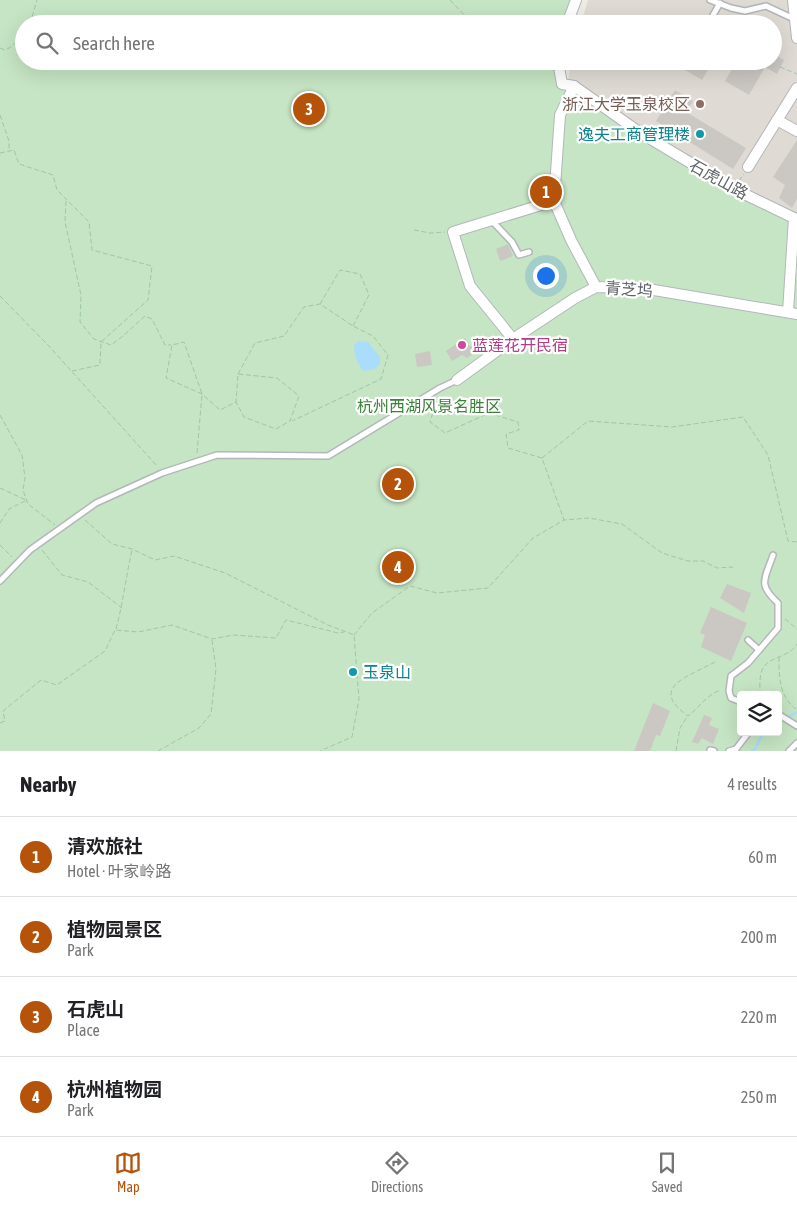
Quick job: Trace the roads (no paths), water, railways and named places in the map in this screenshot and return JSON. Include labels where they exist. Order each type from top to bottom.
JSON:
[{"type":"street","points":[[570,15],[576,0]]},
{"type":"street","points":[[793,0],[797,38]]},
{"type":"street","name":"石虎山路","points":[[560,70],[562,84],[574,86],[639,132],[734,189],[794,218],[793,313]]},
{"type":"street","points":[[574,86],[560,115],[554,201],[571,240],[596,287]]},
{"type":"street","points":[[748,167],[797,88]]},
{"type":"street","points":[[777,120],[797,131]]},
{"type":"street","points":[[513,339],[470,286],[453,232],[554,201]]},
{"type":"street","name":"青芝坞","points":[[457,380],[513,339],[596,287],[642,288],[793,313]]},
{"type":"lane","points":[[710,0],[730,8],[745,11],[766,6],[795,19]]},
{"type":"lane","points":[[713,15],[720,3]]},
{"type":"lane","points":[[492,220],[512,242],[519,255],[529,252]]},
{"type":"lane","points":[[0,581],[30,550],[79,515],[96,504],[162,473],[217,455],[328,456],[440,388],[457,380]]},
{"type":"lane","points":[[737,700],[731,698],[729,691],[732,676],[748,663],[778,628],[778,603],[767,593],[764,584],[773,555]]},
{"type":"lane","points":[[748,640],[759,650]]},
{"type":"lane","points":[[782,715],[797,726]]},
{"type":"lane","points":[[729,751],[736,749],[745,736]]},
{"type":"lane","points":[[788,751],[797,743]]},
{"type":"water","points":[[359,341],[368,342],[380,357],[380,364],[375,369],[363,371],[359,365],[354,345]]},
{"type":"waterway","points":[[782,721],[797,712]]},
{"type":"waterway","points":[[752,751],[762,736]]},
{"type":"place","name":"浙江大学玉泉校区","points":[[700,104]]},
{"type":"place","name":"石虎山","points":[[309,109]]},
{"type":"place","name":"逸夫工商管理楼","points":[[700,134]]},
{"type":"place","name":"清欢旅社","points":[[546,192]]},
{"type":"place","name":"蓝莲花开民宿","points":[[462,345]]},
{"type":"place","name":"植物园景区","points":[[398,484]]},
{"type":"place","name":"杭州植物园","points":[[398,567]]},
{"type":"place","name":"玉泉山","points":[[353,672]]},
{"type":"park label","name":"杭州西湖风景名胜区","points":[[429,406]]}]
